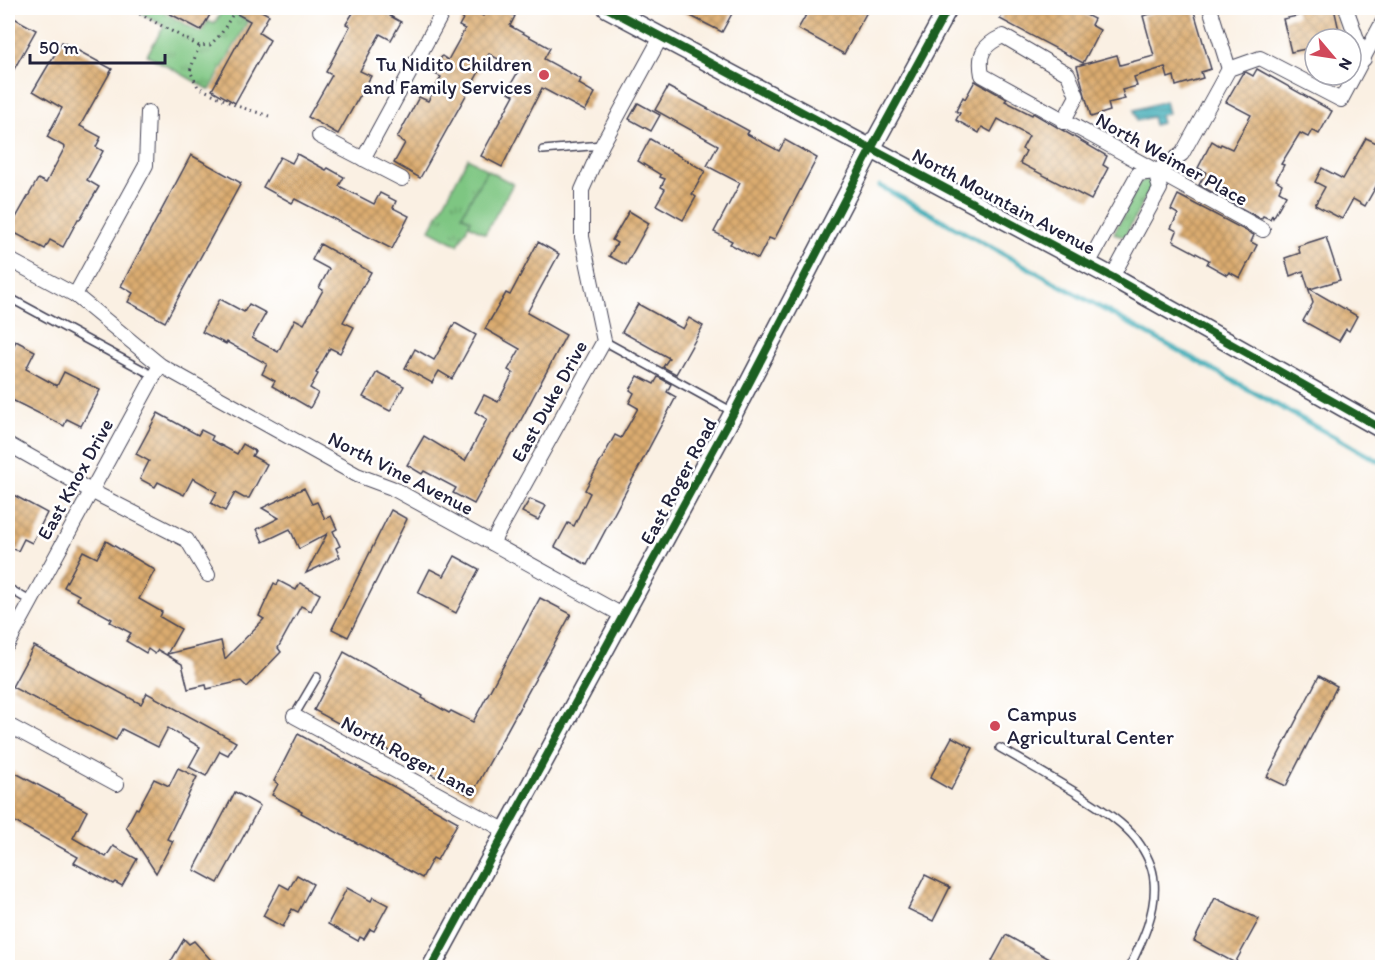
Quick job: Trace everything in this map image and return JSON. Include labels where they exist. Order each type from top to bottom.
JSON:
[{"type":"street","points":[[363,159],[445,8]]},
{"type":"street","name":"North Mountain Avenue","points":[[607,8],[633,14],[661,37],[1112,277],[1383,429]]},
{"type":"street","name":"East Roger Road","points":[[431,968],[734,412],[871,149],[948,8]]},
{"type":"street","points":[[1210,8],[1229,69]]},
{"type":"street","points":[[1346,8],[1364,59]]},
{"type":"street","points":[[1088,264],[1138,174],[1155,172],[1182,154],[1229,69],[1260,58],[1341,100],[1383,23]]},
{"type":"street","name":"North Weimer Place","points":[[1063,122],[1077,96],[1068,74],[1003,36],[990,42],[979,60],[982,75],[1063,122],[1263,230]]},
{"type":"street","name":"East Duke Drive","points":[[492,543],[604,341],[582,237],[582,190],[602,145],[661,37]]},
{"type":"street","points":[[75,295],[146,165],[148,112]]},
{"type":"street","points":[[319,136],[402,179]]},
{"type":"street","points":[[1112,277],[1160,189],[1155,172]]},
{"type":"street","name":"North Vine Avenue","points":[[8,258],[75,295],[157,371],[357,475],[393,488],[624,616]]},
{"type":"street","name":"East Knox Drive","points":[[8,644],[157,371]]},
{"type":"street","points":[[8,444],[91,491],[187,540],[208,575]]},
{"type":"street","name":"North Roger Lane","points":[[294,716],[506,831]]},
{"type":"street","points":[[8,725],[117,784]]},
{"type":"lane","points":[[543,150],[602,145]]},
{"type":"lane","points":[[8,297],[157,371]]},
{"type":"lane","points":[[604,341],[734,412]]},
{"type":"lane","points":[[8,588],[30,601]]},
{"type":"lane","points":[[294,716],[317,677]]},
{"type":"lane","points":[[1000,748],[1105,811],[1135,838],[1148,860],[1154,881],[1152,908],[1145,936],[1129,968]]},
{"type":"path","points":[[129,8],[199,46],[210,45],[221,34],[234,12]]},
{"type":"path","points":[[199,46],[190,71],[198,87],[237,106],[269,116]]},
{"type":"green space","points":[[133,8],[156,8],[201,33],[208,21],[214,24],[224,8],[248,21],[210,90],[147,55],[164,26]]},
{"type":"green space","points":[[468,158],[487,170],[462,215],[471,220],[458,245],[430,230]]},
{"type":"green space","points":[[487,170],[513,184],[485,234],[469,225],[471,220],[462,215]]},
{"type":"green space","points":[[1150,180],[1151,187],[1125,236],[1119,236],[1114,233],[1140,182]]},
{"type":"water","points":[[1165,101],[1168,113],[1160,115],[1162,123],[1154,125],[1152,117],[1137,121],[1134,110]]},
{"type":"building","points":[[159,8],[214,8],[201,30]]},
{"type":"building","points":[[226,8],[256,8],[269,15],[259,33],[270,40],[235,103],[212,90],[250,21]]},
{"type":"building","points":[[356,8],[395,8],[390,16],[401,22],[391,40],[380,34],[360,71],[371,76],[338,134],[308,117],[332,75],[326,72],[350,26],[346,24]]},
{"type":"building","points":[[469,8],[483,16],[488,8],[499,8],[515,16],[510,26],[550,48],[544,59],[581,79],[579,84],[595,93],[585,111],[542,88],[502,167],[481,156],[514,95],[507,91],[519,70],[489,54],[420,178],[394,163],[405,143],[397,138],[419,97],[428,101],[441,77],[433,73],[442,56],[448,60],[465,29],[459,26]]},
{"type":"building","points":[[675,8],[735,8],[722,32]]},
{"type":"building","points":[[810,8],[869,8],[844,54],[798,29]]},
{"type":"building","points":[[1006,8],[1085,8],[1082,13],[1094,19],[1091,25],[1100,30],[1083,63],[1000,19]]},
{"type":"building","points":[[1153,8],[1193,8],[1211,69],[1201,72],[1203,78],[1176,86],[1174,76],[1168,78],[1165,67],[1134,77],[1137,86],[1122,90],[1125,99],[1108,103],[1110,111],[1091,117],[1077,66],[1117,55],[1120,65],[1154,56],[1143,16],[1154,13]]},
{"type":"building","points":[[1295,8],[1334,8],[1338,27],[1303,27],[1303,50],[1291,52],[1283,19],[1297,16]]},
{"type":"building","points":[[14,18],[36,30],[8,80],[8,23]]},
{"type":"building","points":[[62,42],[112,69],[80,126],[101,137],[96,147],[103,151],[87,180],[99,187],[63,247],[50,240],[45,249],[9,230],[38,179],[46,183],[65,147],[47,137],[62,108],[33,91]]},
{"type":"building","points":[[1257,69],[1332,111],[1319,134],[1312,130],[1308,137],[1300,133],[1281,164],[1284,165],[1276,180],[1282,184],[1279,191],[1286,195],[1273,218],[1272,215],[1270,219],[1263,216],[1261,219],[1199,185],[1206,172],[1198,168],[1212,141],[1232,149],[1251,115],[1226,102],[1242,74],[1246,72],[1253,76]]},
{"type":"building","points":[[975,81],[1007,99],[1005,101],[1032,115],[1033,113],[1107,156],[1103,165],[1108,168],[1091,200],[1020,163],[1026,151],[1022,149],[1029,136],[998,119],[991,132],[982,127],[979,133],[956,120],[960,113],[956,111]]},
{"type":"building","points":[[668,87],[749,131],[747,134],[779,151],[785,140],[817,158],[774,240],[769,238],[758,259],[730,244],[732,241],[714,232],[740,183],[707,166],[718,145],[655,110]]},
{"type":"building","points":[[638,103],[660,115],[651,131],[629,119]]},
{"type":"building","points":[[1366,138],[1383,146],[1383,174],[1365,206],[1353,199],[1342,219],[1315,205],[1325,187],[1315,182],[1322,168],[1343,179]]},
{"type":"building","points":[[650,139],[705,171],[692,194],[696,197],[683,220],[656,205],[665,189],[661,187],[665,179],[638,161]]},
{"type":"building","points":[[297,154],[344,177],[339,186],[374,204],[380,193],[396,201],[393,208],[409,216],[392,249],[295,199],[292,203],[263,187],[280,157],[292,163]]},
{"type":"building","points":[[191,155],[241,183],[165,322],[128,302],[133,293],[121,286]]},
{"type":"building","points":[[1178,195],[1254,235],[1251,242],[1257,245],[1240,278],[1229,272],[1227,275],[1207,264],[1209,260],[1173,241],[1177,231],[1171,228],[1178,214],[1171,210]]},
{"type":"building","points":[[629,211],[649,223],[626,265],[609,256],[617,243],[612,240]]},
{"type":"building","points":[[1326,237],[1340,280],[1310,289],[1357,316],[1349,331],[1346,329],[1339,341],[1303,321],[1313,303],[1303,271],[1290,276],[1285,258],[1300,253],[1298,246]]},
{"type":"building","points":[[538,242],[559,254],[527,313],[566,335],[474,504],[453,493],[456,488],[407,465],[424,436],[465,461],[487,419],[475,412],[484,395],[498,402],[513,373],[508,370],[520,349],[485,329],[506,293],[510,295]]},
{"type":"building","points":[[320,244],[371,272],[343,322],[354,327],[340,353],[330,348],[316,373],[318,374],[310,388],[318,393],[310,408],[272,386],[275,381],[262,374],[267,364],[227,342],[226,344],[202,332],[220,299],[244,312],[249,304],[266,313],[252,338],[278,352],[295,319],[304,324],[323,290],[319,288],[329,269],[312,260]]},
{"type":"building","points":[[638,304],[683,329],[689,318],[703,326],[676,374],[663,367],[669,358],[622,332]]},
{"type":"building","points":[[455,323],[476,335],[452,379],[439,371],[432,383],[405,368],[415,349],[434,360]]},
{"type":"building","points":[[16,341],[35,351],[26,369],[57,386],[64,372],[100,390],[81,426],[67,419],[64,426],[8,398],[8,357]]},
{"type":"building","points":[[377,372],[404,386],[390,411],[363,397]]},
{"type":"building","points":[[638,376],[654,384],[658,377],[671,384],[667,392],[676,397],[587,565],[555,547],[568,523],[574,526],[590,493],[585,490],[615,435],[621,438],[638,408],[629,403],[634,393],[630,390]]},
{"type":"building","points":[[158,413],[198,435],[201,430],[213,436],[211,440],[237,454],[243,444],[255,451],[252,456],[267,464],[249,498],[235,493],[225,511],[211,503],[217,492],[193,478],[184,495],[158,482],[155,487],[140,479],[149,461],[136,454]]},
{"type":"building","points":[[304,488],[312,504],[317,502],[325,519],[331,516],[337,529],[333,531],[340,546],[336,548],[340,557],[306,573],[327,534],[299,549],[290,529],[263,542],[257,529],[279,518],[262,508]]},
{"type":"building","points":[[8,492],[47,513],[32,543],[24,539],[18,551],[8,546]]},
{"type":"building","points":[[530,499],[546,506],[538,520],[522,512]]},
{"type":"building","points":[[391,510],[407,519],[348,637],[332,629]]},
{"type":"building","points":[[106,541],[155,570],[139,599],[162,612],[160,617],[181,629],[167,654],[221,641],[225,659],[264,619],[259,616],[274,583],[277,585],[279,581],[296,590],[300,583],[320,594],[311,611],[301,606],[278,648],[281,652],[247,687],[241,681],[207,689],[206,685],[188,689],[182,664],[158,650],[155,654],[148,649],[146,653],[126,641],[131,633],[110,622],[112,619],[77,600],[79,595],[64,587],[83,551],[97,558]]},
{"type":"building","points":[[455,556],[479,569],[456,613],[418,593],[430,569],[444,576]]},
{"type":"building","points":[[540,598],[571,614],[471,796],[314,710],[344,652],[449,713],[451,711],[473,722]]},
{"type":"building","points":[[34,646],[141,704],[147,693],[236,742],[228,755],[220,751],[206,776],[189,767],[200,747],[168,728],[158,747],[122,729],[116,740],[12,687]]},
{"type":"building","points":[[1319,676],[1337,686],[1286,786],[1267,777]]},
{"type":"building","points":[[298,734],[458,822],[437,860],[433,858],[422,878],[272,795],[278,784],[274,781]]},
{"type":"building","points":[[952,737],[973,748],[951,790],[930,778]]},
{"type":"building","points":[[178,768],[197,777],[167,839],[173,841],[156,873],[126,827],[154,779],[169,786]]},
{"type":"building","points":[[8,769],[87,811],[73,838],[106,857],[113,846],[137,859],[122,886],[115,882],[113,884],[74,863],[78,857],[8,818]]},
{"type":"building","points":[[235,792],[260,806],[218,883],[194,870]]},
{"type":"building","points":[[297,875],[313,884],[298,912],[292,909],[283,927],[263,916],[280,884],[289,889]]},
{"type":"building","points":[[925,875],[950,887],[933,921],[908,909]]},
{"type":"building","points":[[347,888],[371,901],[373,897],[388,905],[374,931],[370,929],[364,939],[360,937],[358,941],[328,924]]},
{"type":"building","points":[[1215,898],[1259,919],[1235,963],[1194,941]]},
{"type":"building","points":[[1006,935],[1066,968],[1004,968],[992,961]]},
{"type":"building","points":[[184,939],[189,944],[194,941],[218,968],[167,968]]},
{"type":"waterway","points":[[880,186],[1382,463]]},
{"type":"cycle path","points":[[607,8],[1112,277],[1382,429]]},
{"type":"cycle path","points":[[431,968],[734,412],[871,149],[948,8]]},
{"type":"place","name":"Tu Nidito Children and Family Services","points":[[544,75]]},
{"type":"place","name":"Campus Agricultural Center","points":[[995,726]]}]
